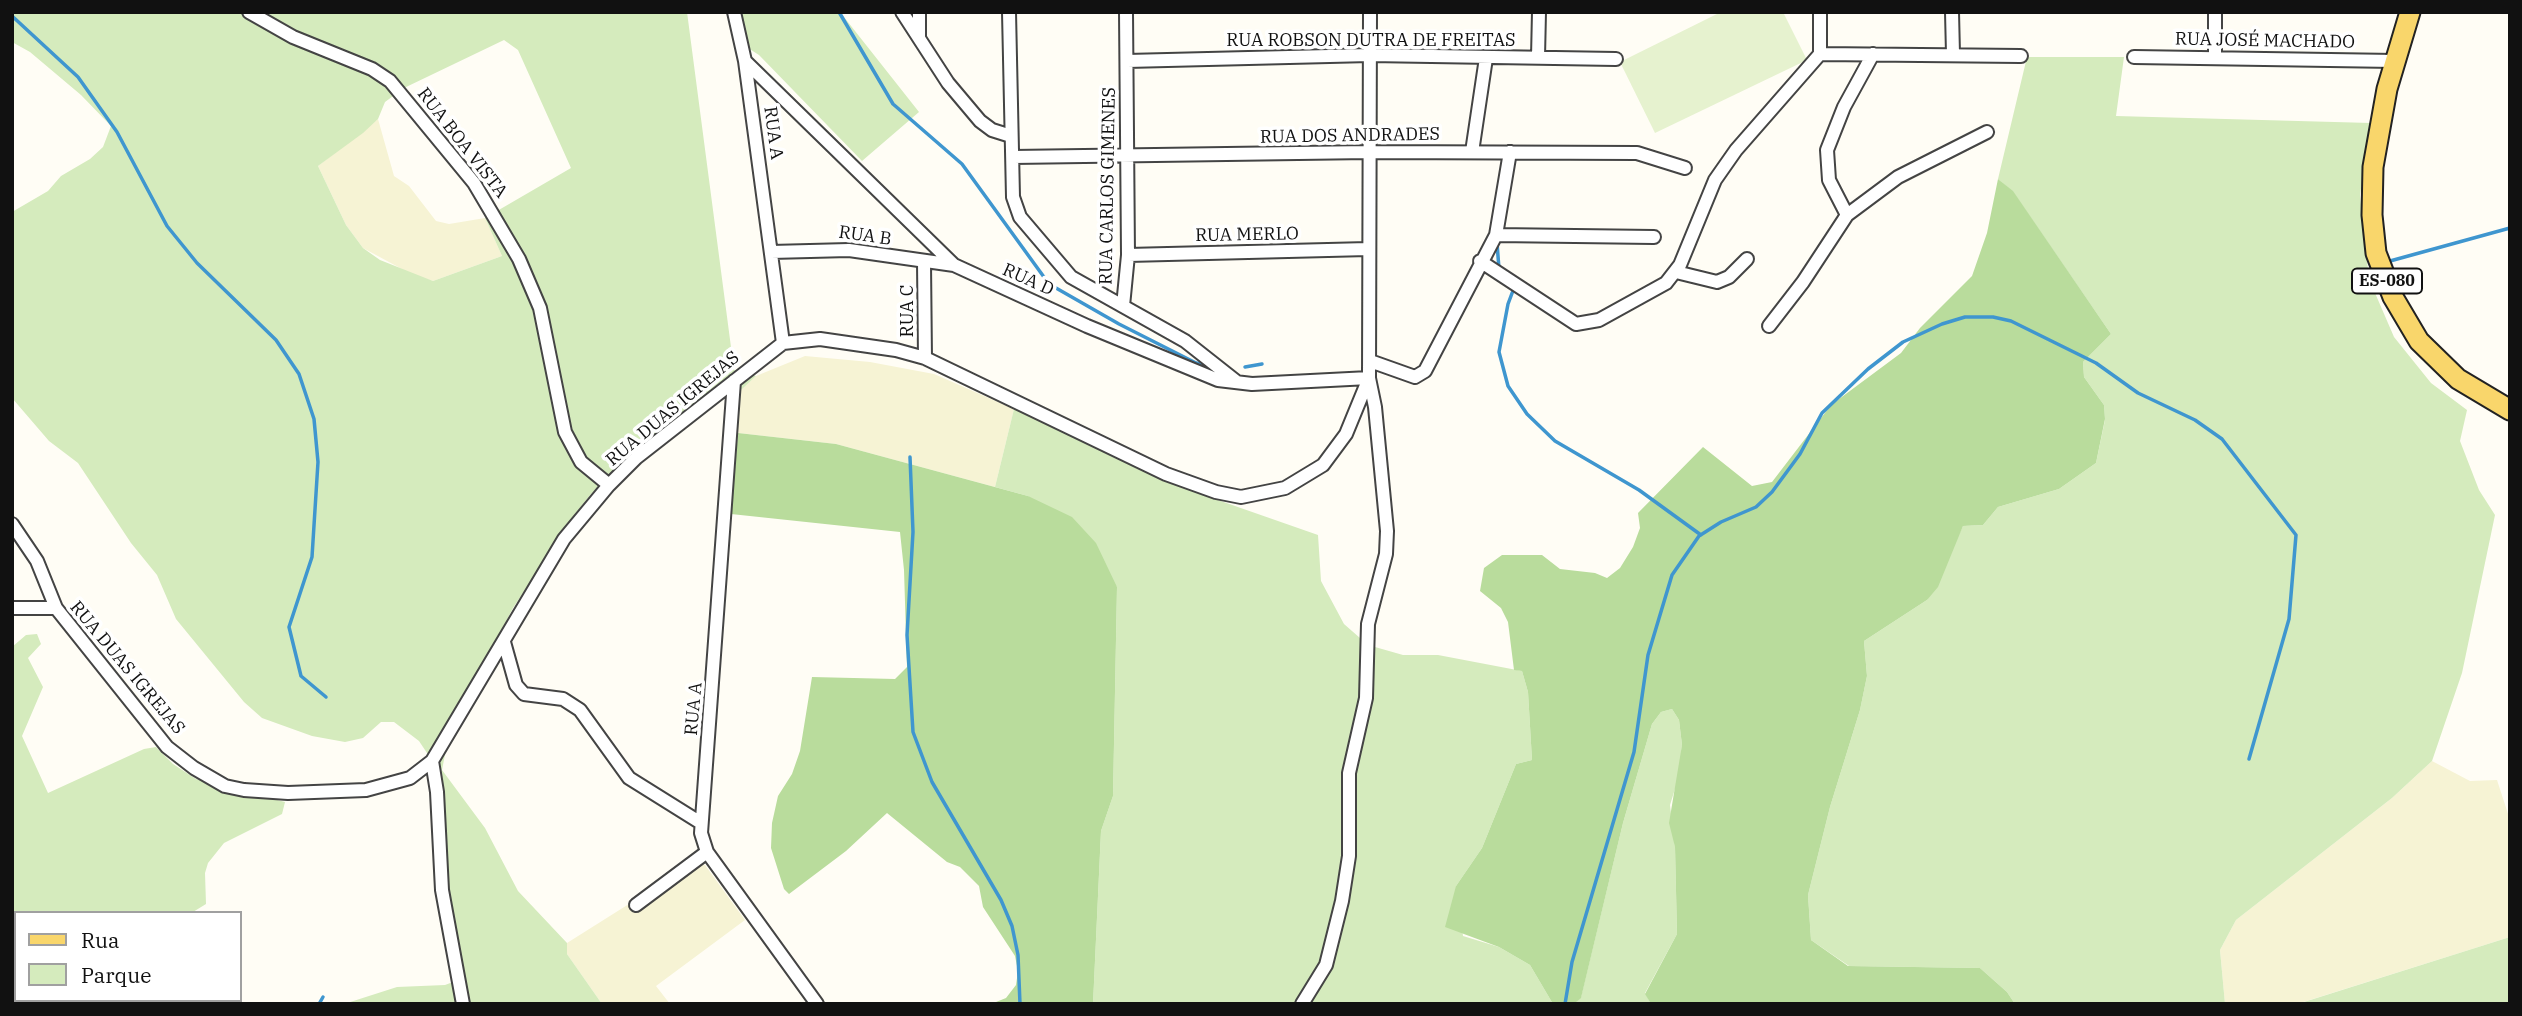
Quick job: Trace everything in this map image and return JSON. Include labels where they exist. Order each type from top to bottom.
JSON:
[{"type":"main road","name":"ES-080","points":[[2410,12],[2395,61],[2373,167],[2372,223],[2376,253],[2393,297],[2419,341],[2458,379],[2510,410]]},
{"type":"street","name":"RUA BOA VISTA","points":[[249,12],[293,37],[372,69],[390,80],[474,183],[497,217],[540,308],[565,432],[581,462],[609,485]]},
{"type":"street","name":"RUA A","points":[[734,12],[746,61],[783,343]]},
{"type":"street","points":[[902,12],[948,83],[980,121],[992,130],[1011,136]]},
{"type":"street","points":[[919,12],[919,36]]},
{"type":"street","points":[[1009,12],[1013,197],[1020,217],[1071,277],[1123,306]]},
{"type":"street","name":"RUA CARLOS GIMENES","points":[[1126,12],[1128,256],[1123,306],[1185,341],[1238,383]]},
{"type":"street","points":[[1302,1004],[1326,965],[1342,901],[1349,856],[1349,773],[1366,698],[1368,624],[1386,554],[1387,531],[1378,434],[1369,378],[1370,12]]},
{"type":"street","points":[[1538,57],[1539,12]]},
{"type":"street","points":[[1480,261],[1568,321],[1583,324],[1599,320],[1657,288],[1676,272],[1715,180],[1736,150],[1820,54],[1820,12]]},
{"type":"street","points":[[1952,12],[1953,54]]},
{"type":"street","points":[[2215,12],[2215,58]]},
{"type":"street","points":[[1820,54],[2021,56]]},
{"type":"street","points":[[1847,215],[1829,180],[1827,150],[1844,107],[1874,54]]},
{"type":"street","name":"RUA ROBSON DUTRA DE FREITAS","points":[[1127,61],[1370,55],[1616,59]]},
{"type":"street","name":"RUA JOSÉ MACHADO","points":[[2134,57],[2395,61]]},
{"type":"street","points":[[1472,152],[1486,58]]},
{"type":"street","name":"RUA D","points":[[746,61],[954,265],[1201,374],[1238,383],[1369,378]]},
{"type":"street","points":[[1769,326],[1803,282],[1847,215],[1898,177],[1987,132]]},
{"type":"street","name":"RUA DOS ANDRADES","points":[[1013,157],[1369,152],[1637,153],[1685,168]]},
{"type":"street","points":[[1370,361],[1415,377],[1423,374],[1496,235],[1510,152]]},
{"type":"street","points":[[1496,235],[1654,237]]},
{"type":"street","name":"RUA MERLO","points":[[1128,256],[1368,249]]},
{"type":"street","name":"RUA B","points":[[771,252],[849,250],[924,263],[954,265]]},
{"type":"street","points":[[1676,272],[1717,282],[1729,277],[1747,259]]},
{"type":"street","name":"RUA C","points":[[924,263],[925,358]]},
{"type":"street","points":[[783,343],[820,340],[925,358],[1166,474],[1241,497],[1285,488],[1323,466],[1346,434],[1369,378]]},
{"type":"street","name":"RUA DUAS IGREJAS","points":[[12,608],[56,608],[167,747],[194,768],[225,786],[263,792],[366,790],[410,778],[432,761],[564,540],[609,485],[636,458],[783,343]]},
{"type":"street","name":"RUA A","points":[[734,381],[716,666],[701,823],[707,852],[817,1004]]},
{"type":"street","points":[[12,524],[37,561],[56,608]]},
{"type":"street","points":[[504,642],[516,685],[524,694],[563,699],[580,710],[629,778],[701,823]]},
{"type":"street","points":[[432,761],[437,792],[442,890],[463,1004]]},
{"type":"street","points":[[636,905],[707,852]]},
{"type":"shaded area","points":[[378,119],[394,176],[409,186],[436,221],[449,224],[485,218],[502,256],[433,281],[413,275],[363,248],[346,225],[318,166]]},
{"type":"shaded area","points":[[805,356],[870,362],[934,374],[1014,409],[995,487],[836,444],[738,433],[739,392],[756,376]]},
{"type":"shaded area","points":[[2432,761],[2470,781],[2497,780],[2510,820],[2510,937],[2297,1004],[2225,1004],[2220,950],[2236,920],[2392,798]]},
{"type":"shaded area","points":[[694,863],[705,865],[745,920],[656,986],[670,1004],[602,1004],[567,954],[567,943]]},
{"type":"green space","points":[[12,12],[687,12],[734,370],[756,376],[739,392],[701,404],[591,494],[575,514],[513,608],[448,739],[442,770],[485,828],[518,891],[567,943],[567,954],[602,1004],[344,1004],[397,987],[445,985],[461,979],[452,930],[435,765],[419,741],[394,722],[381,722],[363,738],[345,742],[312,736],[262,718],[244,702],[176,619],[157,575],[131,543],[78,463],[49,441],[12,398],[12,212],[48,191],[61,176],[90,159],[103,147],[111,126],[81,95],[30,52],[12,42]],"holes":[[[504,40],[518,50],[571,168],[485,218],[502,256],[433,281],[380,260],[363,248],[346,225],[318,166],[363,133],[378,119],[385,102],[404,88]]]},
{"type":"green space","points":[[740,12],[840,12],[919,112],[862,161],[759,55],[748,48]]},
{"type":"green space","points":[[1721,12],[1783,12],[1807,60],[1655,133],[1620,62]]},
{"type":"green space","points":[[2027,57],[2124,57],[2116,116],[2371,123],[2360,195],[2369,279],[2394,337],[2431,383],[2467,410],[2460,441],[2479,490],[2495,515],[2462,673],[2432,761],[2392,798],[2236,920],[2220,950],[2225,1004],[2015,1004],[2007,992],[1980,968],[1849,966],[1811,940],[1808,895],[1830,807],[1860,710],[1867,676],[1864,641],[1927,600],[1963,526],[1983,525],[1998,507],[2059,489],[2096,463],[2105,420],[2104,405],[2084,377],[2083,362],[2111,334],[2013,192],[1998,179]]},
{"type":"green space","points":[[1998,179],[2013,191],[2111,334],[2083,362],[2084,377],[2104,405],[2105,419],[2096,463],[2059,489],[1998,507],[1983,525],[1963,526],[1938,587],[1927,600],[1864,641],[1867,676],[1860,710],[1830,807],[1808,895],[1811,940],[1848,966],[1980,968],[2007,992],[2015,1004],[1651,1004],[1645,994],[1677,934],[1675,847],[1669,823],[1682,745],[1679,720],[1672,709],[1661,712],[1652,724],[1623,823],[1581,998],[1574,1004],[1553,1004],[1530,965],[1499,947],[1445,927],[1456,886],[1482,848],[1516,764],[1532,760],[1528,692],[1522,671],[1514,670],[1508,622],[1501,608],[1480,591],[1484,568],[1502,555],[1542,555],[1560,569],[1595,573],[1607,578],[1620,568],[1633,547],[1640,528],[1638,513],[1703,447],[1752,486],[1772,482],[1831,405],[1901,353],[1920,328],[1972,276],[1987,233]]},
{"type":"green space","points":[[1014,409],[1215,499],[1318,535],[1321,581],[1344,624],[1368,645],[1403,655],[1438,655],[1522,671],[1528,692],[1532,760],[1516,764],[1482,848],[1456,886],[1463,936],[1499,947],[1530,965],[1553,1004],[1093,1004],[1101,831],[1113,796],[1117,587],[1028,496],[995,487]]},
{"type":"green space","points":[[738,433],[836,444],[1028,496],[1072,517],[1096,543],[1117,587],[1113,796],[1101,831],[1093,1004],[991,1004],[1006,998],[1016,985],[1018,971],[1015,956],[983,907],[979,886],[960,867],[947,862],[887,813],[846,851],[789,894],[784,889],[771,848],[772,823],[778,796],[792,774],[800,751],[812,677],[895,679],[907,667],[904,570],[900,532],[731,514]]},
{"type":"green space","points":[[37,634],[41,644],[28,658],[43,687],[22,736],[48,793],[144,749],[156,747],[173,764],[196,779],[285,802],[282,814],[224,843],[208,863],[205,873],[206,904],[195,911],[14,911],[14,1002],[44,1004],[12,1004],[12,647],[26,635]]},
{"type":"green space","points":[[1672,709],[1679,720],[1682,745],[1679,776],[1670,805],[1675,847],[1677,934],[1645,993],[1651,1004],[1574,1004],[1581,997],[1623,823],[1652,724],[1661,712]]},
{"type":"green space","points":[[2510,937],[2510,1004],[2297,1004],[2304,1002]]},
{"type":"waterway","points":[[839,12],[893,104],[962,164],[1049,284],[1119,324],[1196,363],[1207,365]]},
{"type":"waterway","points":[[12,16],[78,77],[117,132],[167,226],[197,263],[276,340],[299,374],[314,419],[318,462],[312,557],[289,627],[301,676],[326,697]]},
{"type":"waterway","points":[[2390,261],[2510,228]]},
{"type":"waterway","points":[[1497,243],[1499,269]]},
{"type":"waterway","points":[[1514,288],[1508,304],[1499,352],[1508,386],[1527,414],[1555,441],[1639,490],[1701,535]]},
{"type":"waterway","points":[[1565,1004],[1572,962],[1634,752],[1648,655],[1672,575],[1699,536],[1721,522],[1756,507],[1772,492],[1800,454],[1822,413],[1868,369],[1903,342],[1942,324],[1965,317],[1993,317],[2011,321],[2096,363],[2138,393],[2195,420],[2222,439],[2296,535],[2289,619],[2249,759]]},
{"type":"waterway","points":[[1245,367],[1262,364]]},
{"type":"waterway","points":[[910,457],[913,532],[907,635],[913,732],[932,782],[1001,900],[1012,926],[1018,955],[1020,1004]]},
{"type":"waterway","points":[[319,1004],[323,997]]}]
